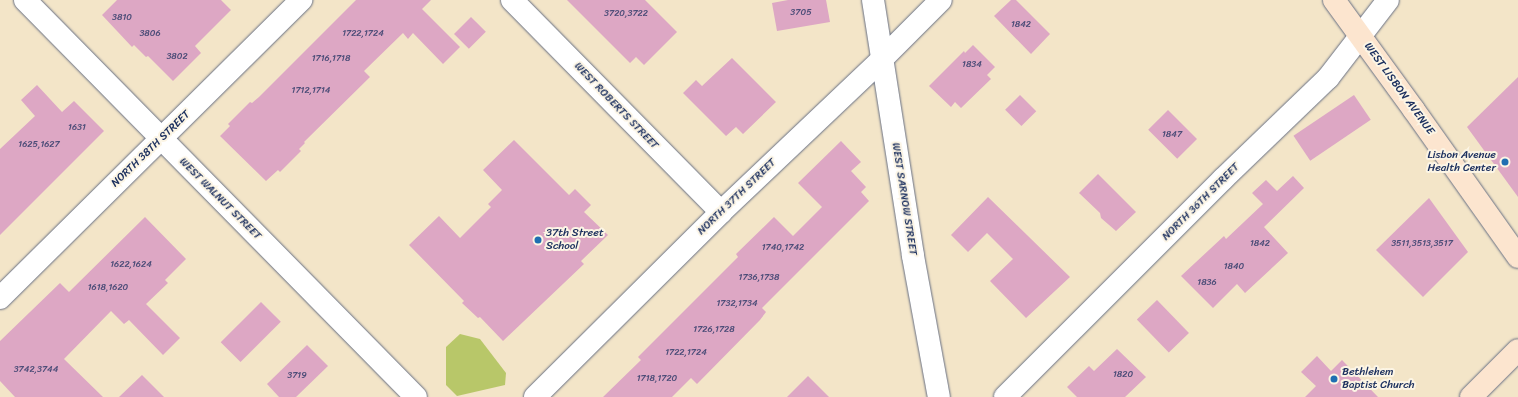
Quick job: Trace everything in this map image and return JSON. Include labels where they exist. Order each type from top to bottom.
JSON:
[{"type":"main road","name":"WEST LISBON AVENUE","points":[[1334,0],[1518,257]]},
{"type":"main road","points":[[1471,397],[1518,350]]},
{"type":"street","name":"WEST WALNUT STREET","points":[[25,0],[416,397]]},
{"type":"street","name":"NORTH 38TH STREET","points":[[0,298],[301,0]]},
{"type":"street","name":"WEST ROBERTS STREET","points":[[512,0],[721,212]]},
{"type":"street","name":"WEST SARNOW STREET","points":[[873,0],[913,256],[939,397]]},
{"type":"street","name":"NORTH 37TH STREET","points":[[535,397],[721,212],[882,60],[941,0]]},
{"type":"street","name":"NORTH 36TH STREET","points":[[1005,397],[1223,179],[1328,78],[1388,0]]},
{"type":"green space","points":[[460,334],[480,339],[506,373],[505,385],[457,396],[446,385],[446,347]]},
{"type":"building","points":[[117,0],[221,0],[231,10],[195,46],[201,53],[173,81],[148,56],[146,57],[134,45],[132,47],[102,15]]},
{"type":"building","points":[[356,0],[431,0],[422,9],[460,47],[443,64],[413,33],[408,39],[403,33],[364,71],[370,77],[304,142],[305,143],[299,149],[301,151],[280,172],[278,170],[266,181],[220,136],[230,126],[228,124],[250,102],[252,103],[259,97]]},
{"type":"building","points":[[567,0],[645,0],[677,32],[644,65],[636,57],[630,63]]},
{"type":"building","points":[[788,0],[826,0],[830,22],[777,31],[772,3]]},
{"type":"building","points":[[1011,0],[1016,0],[1050,34],[1031,54],[994,16]]},
{"type":"building","points":[[471,17],[486,32],[469,49],[454,34]]},
{"type":"building","points":[[973,45],[995,67],[987,75],[991,79],[961,108],[955,102],[951,107],[929,86],[964,51],[965,53]]},
{"type":"building","points":[[732,58],[776,102],[743,134],[736,127],[726,136],[683,93],[696,80],[702,86]]},
{"type":"building","name":"Lisbon Avenue Health Center","points":[[1518,77],[1518,197],[1467,127]]},
{"type":"building","points":[[37,85],[62,112],[74,101],[104,131],[0,235],[0,149],[35,116],[21,100]]},
{"type":"building","points":[[1020,95],[1036,111],[1021,126],[1005,110]]},
{"type":"building","points":[[1354,95],[1371,120],[1310,161],[1293,136]]},
{"type":"building","points":[[1168,110],[1197,139],[1177,159],[1148,130]]},
{"type":"building","name":"37th Street School","points":[[514,140],[569,195],[575,189],[591,205],[584,212],[608,235],[581,261],[584,264],[503,341],[480,317],[478,318],[462,303],[464,301],[409,245],[439,216],[460,238],[491,207],[488,204],[502,190],[483,170]]},
{"type":"building","points":[[841,141],[861,162],[851,171],[866,187],[861,192],[869,201],[762,308],[766,312],[760,320],[697,384],[691,378],[672,397],[603,397],[641,360],[638,357],[738,257],[736,254],[774,217],[793,236],[822,207],[798,183]]},
{"type":"building","points":[[1098,174],[1136,212],[1116,231],[1101,218],[1100,213],[1079,193]]},
{"type":"building","points":[[1293,176],[1304,188],[1264,227],[1288,253],[1245,293],[1237,284],[1213,308],[1181,276],[1224,236],[1226,239],[1263,204],[1252,193],[1266,180],[1277,191]]},
{"type":"building","points":[[988,197],[1070,277],[1026,318],[990,281],[1013,259],[987,233],[968,252],[951,235]]},
{"type":"building","points":[[1429,198],[1468,252],[1423,297],[1376,250]]},
{"type":"building","points":[[145,217],[186,259],[165,280],[168,283],[146,304],[180,338],[163,355],[129,320],[124,324],[111,311],[64,359],[103,397],[15,397],[0,381],[0,341],[60,283],[69,292]]},
{"type":"building","points":[[1157,300],[1189,333],[1169,353],[1137,319]]},
{"type":"building","points":[[261,302],[281,322],[240,362],[221,342]]},
{"type":"building","points":[[307,345],[328,366],[296,397],[279,397],[267,384]]},
{"type":"building","points":[[1117,349],[1146,377],[1125,397],[1077,397],[1067,387],[1089,366],[1094,371]]},
{"type":"building","name":"Bethlehem Baptist Church","points":[[1317,356],[1331,371],[1342,360],[1378,397],[1305,397],[1316,386],[1301,372]]},
{"type":"building","points":[[142,375],[164,397],[119,397]]},
{"type":"building","points":[[808,376],[829,397],[787,397]]},
{"type":"place","name":"Lisbon Avenue Health Center","points":[[1505,162]]},
{"type":"place","name":"37th Street School","points":[[538,240]]},
{"type":"place","name":"Bethlehem Baptist Church","points":[[1334,379]]}]
